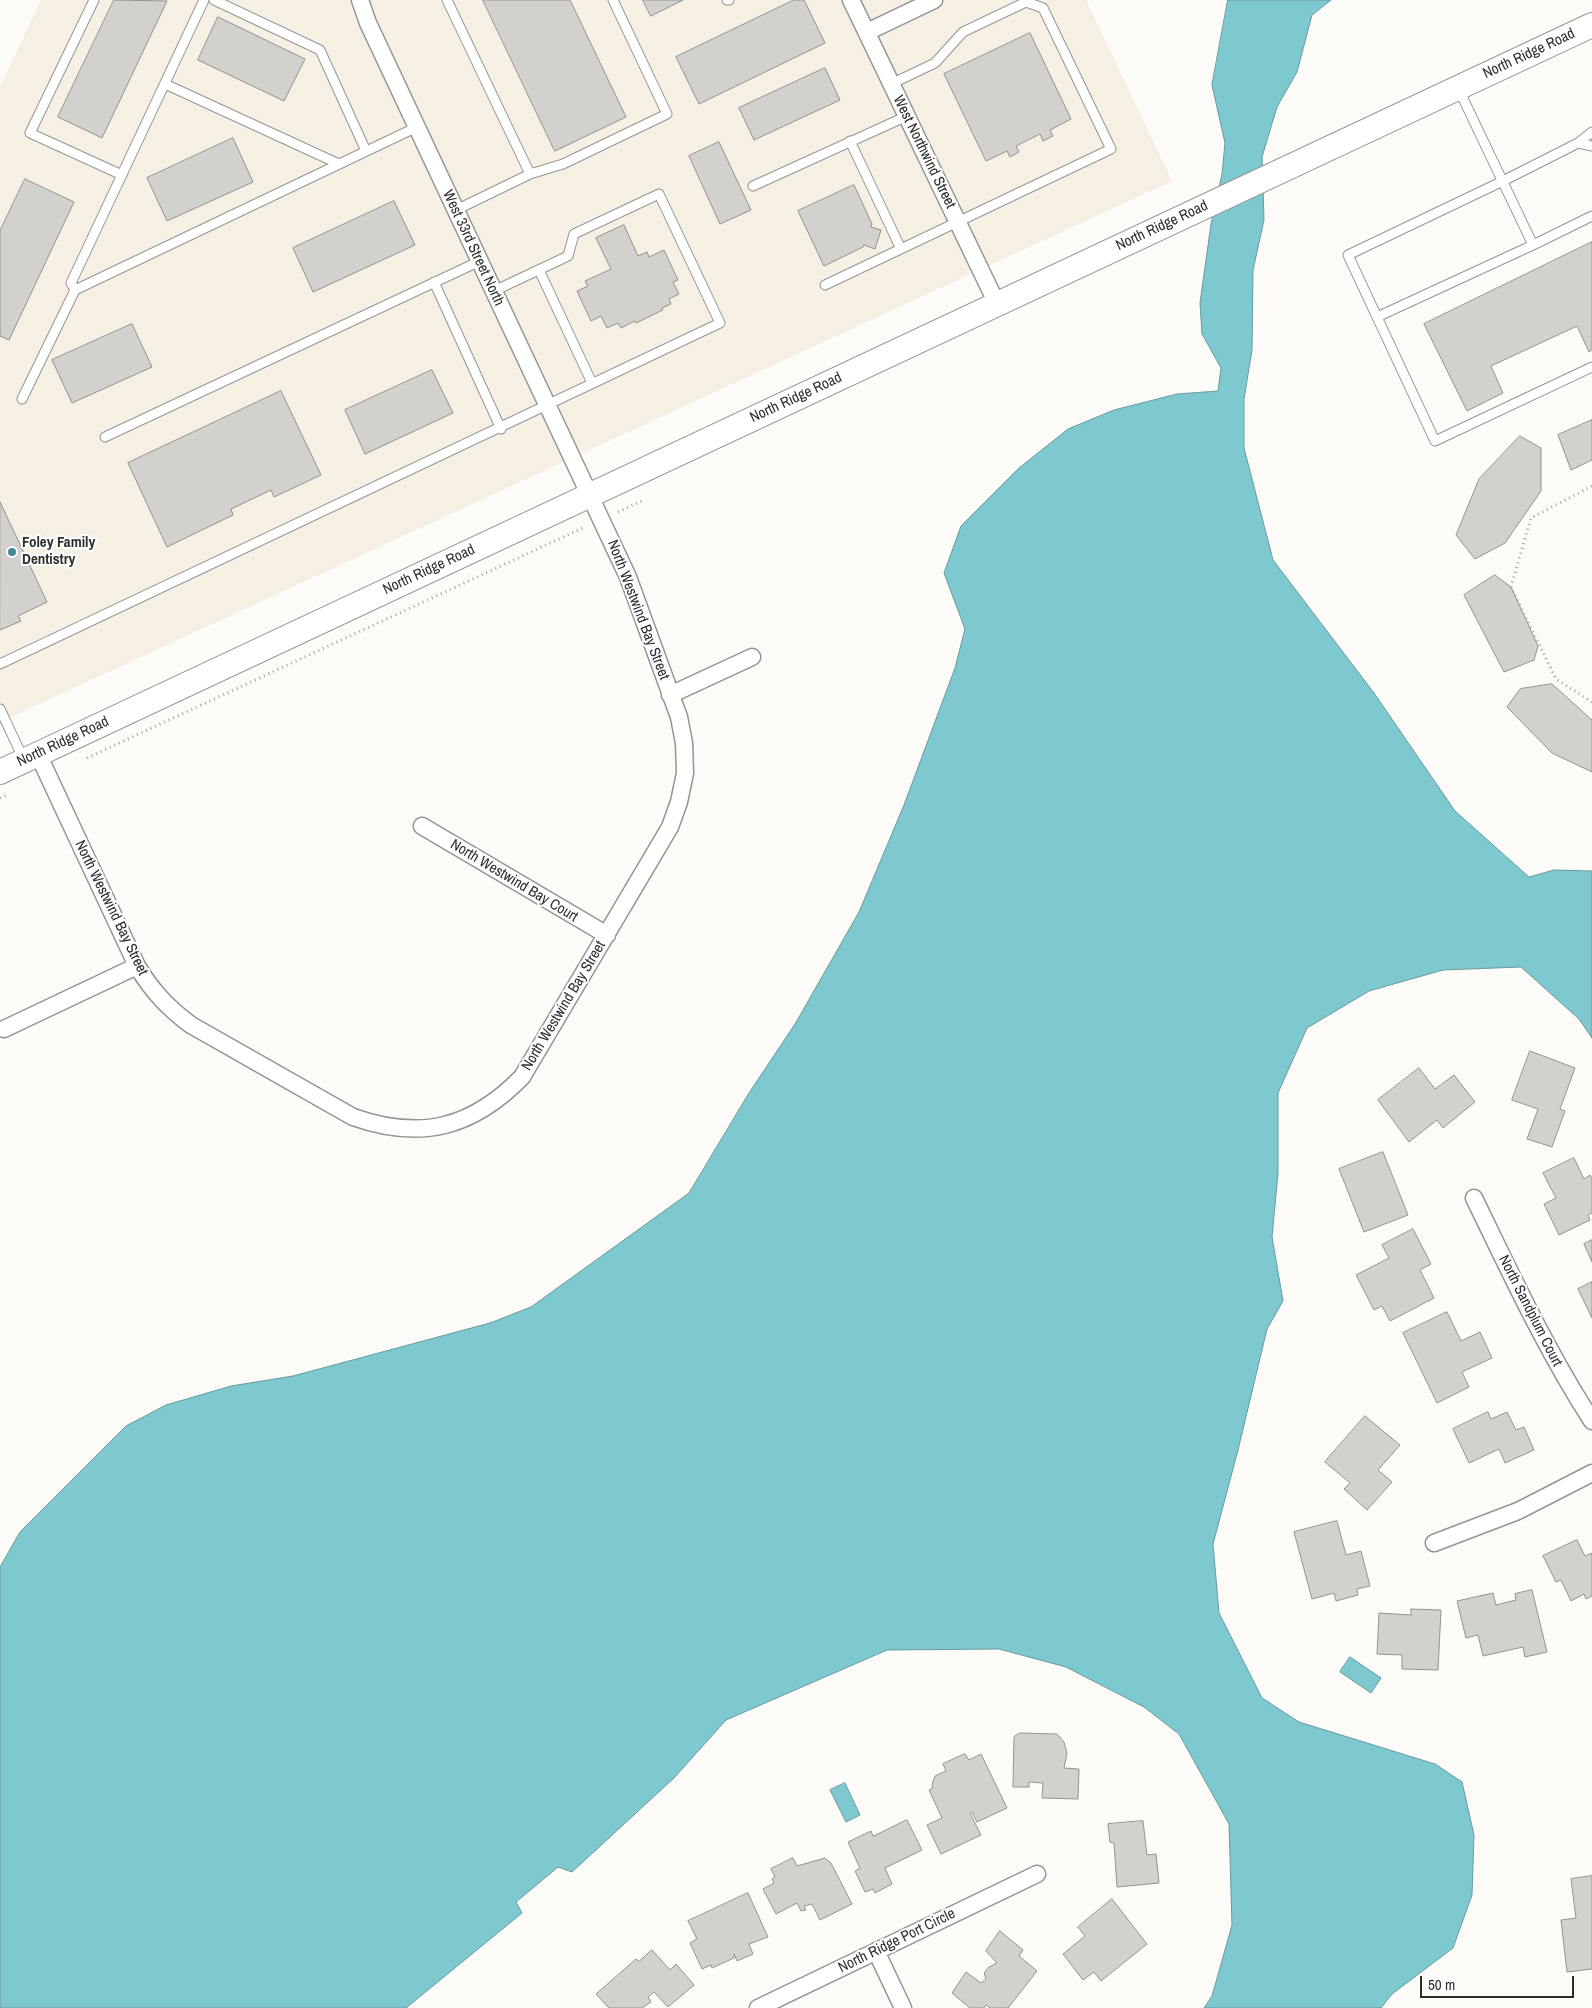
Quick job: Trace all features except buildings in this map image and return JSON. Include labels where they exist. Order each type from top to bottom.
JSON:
[{"type":"main road","name":"North Ridge Road","points":[[0,772],[1300,160],[1592,25]]},
{"type":"street","name":"West 33rd Street North","points":[[360,0],[368,23],[589,494]]},
{"type":"street","name":"West Northwind Street","points":[[851,0],[997,304]]},
{"type":"street","points":[[867,32],[934,0]]},
{"type":"street","name":"North Westwind Bay Street","points":[[31,757],[137,966],[152,990],[170,1010],[191,1025],[353,1117],[376,1126],[406,1130],[432,1129],[461,1121],[485,1109],[505,1095],[522,1077],[670,827],[679,802],[685,773],[684,743],[679,717],[628,577],[589,494]]},
{"type":"street","points":[[670,695],[752,657]]},
{"type":"street","name":"North Westwind Bay Court","points":[[422,826],[607,935]]},
{"type":"street","points":[[4,1029],[137,966]]},
{"type":"street","name":"North Sandplum Court","points":[[1474,1198],[1544,1341],[1564,1378],[1592,1421]]},
{"type":"street","points":[[1434,1544],[1518,1511],[1592,1473]]},
{"type":"street","name":"North Ridge Port Circle","points":[[758,2008],[1037,1874]]},
{"type":"street","points":[[876,1951],[903,2008]]},
{"type":"lane","points":[[94,0],[30,133],[122,176]]},
{"type":"lane","points":[[75,290],[71,283],[204,0]]},
{"type":"lane","points":[[214,0],[320,50],[366,151]]},
{"type":"lane","points":[[447,0],[530,174]]},
{"type":"lane","points":[[456,210],[530,174],[563,164],[667,114],[613,0]]},
{"type":"lane","points":[[825,285],[1111,149],[1043,8],[1026,2],[963,32],[935,63],[891,84]]},
{"type":"lane","points":[[165,84],[339,164]]},
{"type":"lane","points":[[1457,87],[1533,245]]},
{"type":"lane","points":[[753,186],[907,116]]},
{"type":"lane","points":[[22,399],[75,290],[417,127]]},
{"type":"lane","points":[[1592,132],[1578,143],[1503,181],[1348,255],[1435,441],[1592,368]]},
{"type":"lane","points":[[850,142],[901,249]]},
{"type":"lane","points":[[1578,143],[1592,146]]},
{"type":"lane","points":[[0,664],[501,429],[592,383],[720,323],[659,194],[574,234],[568,256],[494,291]]},
{"type":"lane","points":[[1377,317],[1592,216]]},
{"type":"lane","points":[[105,437],[480,261]]},
{"type":"lane","points":[[539,270],[592,383]]},
{"type":"lane","points":[[434,282],[501,429]]},
{"type":"lane","points":[[0,709],[31,757]]},
{"type":"path","points":[[1592,486],[1531,518],[1511,587],[1556,678],[1592,702]]},
{"type":"path","points":[[81,761],[644,500]]},
{"type":"path","points":[[0,798],[16,790]]},
{"type":"shaded area","points":[[41,0],[1086,0],[1172,181],[0,722],[0,87]]},
{"type":"water","points":[[1228,0],[1331,0],[1312,15],[1297,72],[1277,107],[1262,157],[1264,220],[1253,270],[1252,350],[1244,399],[1244,448],[1273,560],[1374,693],[1455,811],[1529,877],[1554,870],[1592,871],[1592,1038],[1579,1019],[1521,967],[1443,970],[1369,991],[1307,1028],[1278,1093],[1278,1173],[1272,1237],[1283,1301],[1267,1329],[1213,1544],[1219,1613],[1262,1698],[1299,1722],[1435,1764],[1462,1782],[1474,1835],[1472,1895],[1453,1948],[1392,1994],[1381,2008],[1204,2008],[1212,1996],[1232,1925],[1229,1824],[1179,1734],[1144,1707],[1066,1667],[999,1649],[887,1650],[726,1720],[674,1778],[572,1872],[558,1867],[516,1902],[522,1913],[406,2008],[0,2008],[0,1567],[20,1532],[126,1426],[166,1405],[231,1386],[293,1376],[490,1323],[531,1307],[689,1193],[749,1093],[795,1024],[859,912],[904,805],[955,668],[965,629],[944,573],[961,526],[1019,468],[1068,429],[1114,410],[1177,394],[1218,391],[1221,368],[1202,334],[1200,303],[1211,224],[1222,174],[1225,143],[1212,85]]},
{"type":"water","points":[[1350,1657],[1381,1678],[1371,1693],[1340,1672]]},
{"type":"water","points":[[845,1783],[860,1815],[846,1822],[830,1790]]},
{"type":"place","name":"Foley Family Dentistry","points":[[12,552]]}]
